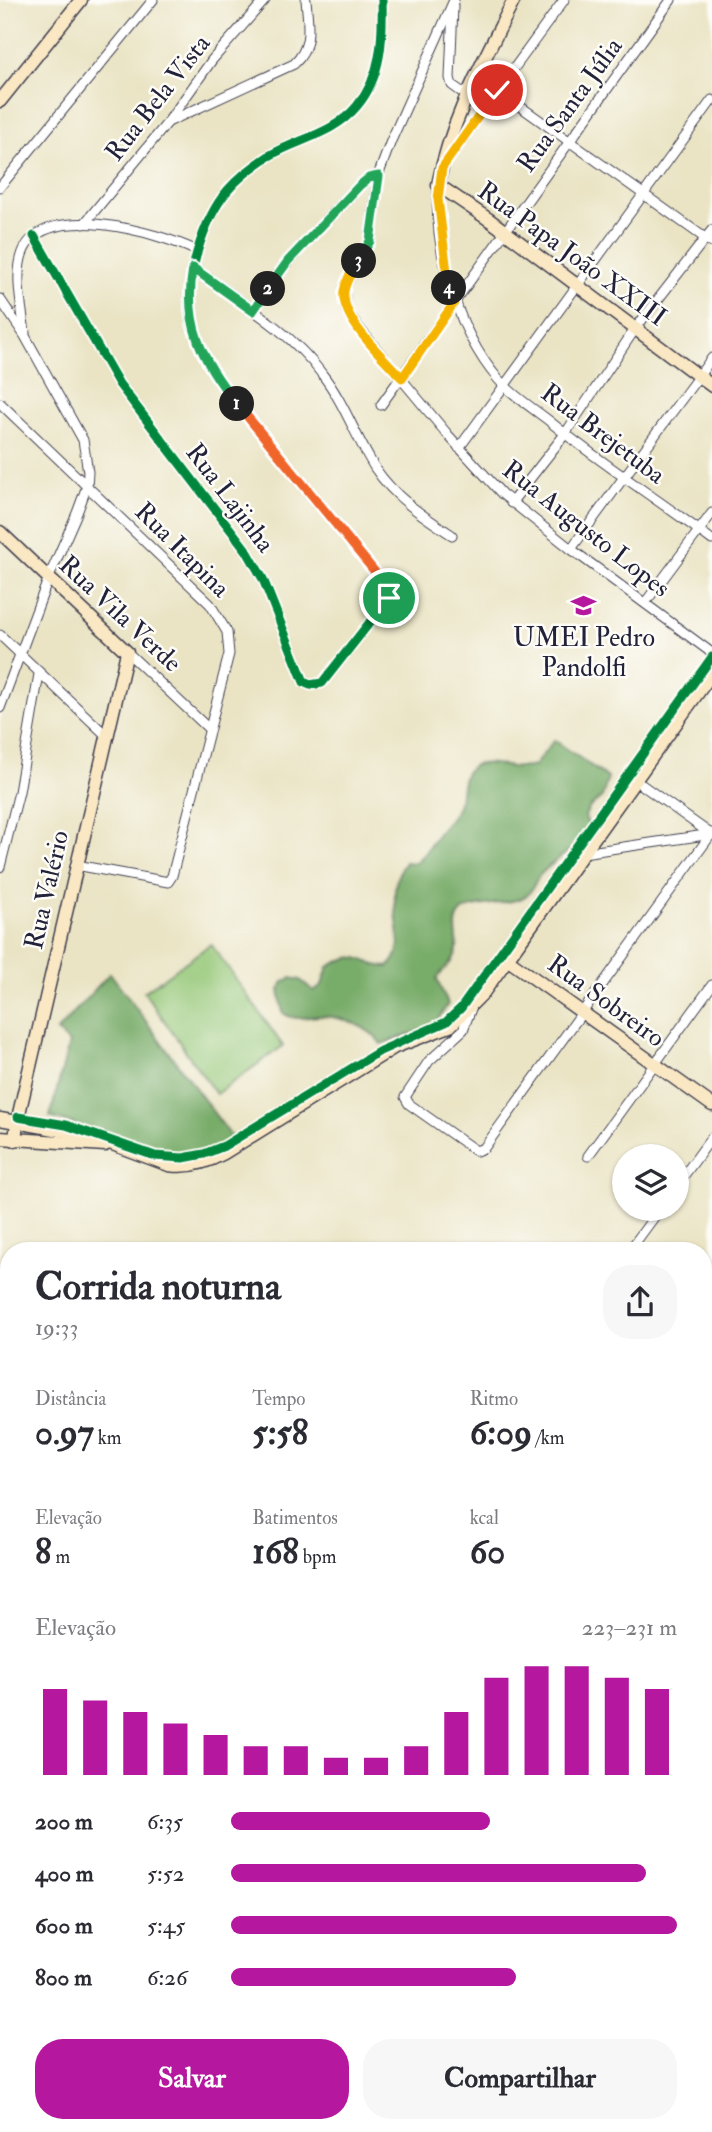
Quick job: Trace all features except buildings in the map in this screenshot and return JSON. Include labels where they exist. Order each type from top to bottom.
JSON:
[{"type":"street","points":[[0,101],[80,0]]},
{"type":"street","points":[[0,187],[153,0]]},
{"type":"street","name":"Rua Bela Vista","points":[[84,223],[168,122],[195,82],[265,0]]},
{"type":"street","points":[[168,122],[294,64],[302,57],[309,36],[306,0]]},
{"type":"street","points":[[382,0],[381,54],[366,93],[356,107],[333,127],[278,151],[236,182],[219,202],[197,251],[193,268],[253,311],[306,355],[324,375],[369,458],[392,489],[452,535]]},
{"type":"street","points":[[453,0],[450,78],[452,85],[466,95]]},
{"type":"street","points":[[253,311],[288,261],[360,185],[369,178],[379,176],[410,94],[453,0]]},
{"type":"street","points":[[438,185],[466,95],[514,0]]},
{"type":"street","points":[[442,168],[564,0]]},
{"type":"street","name":"Rua Santa Júlia","points":[[381,405],[671,0]]},
{"type":"street","points":[[476,75],[709,241]]},
{"type":"street","points":[[459,448],[712,100]]},
{"type":"street","name":"Rua Augusto Lopes","points":[[379,176],[370,241],[348,278],[344,298],[346,309],[359,328],[489,482],[571,549],[712,653]]},
{"type":"street","name":"Rua Papa João XXIII","points":[[438,185],[712,386]]},
{"type":"street","name":"Rua Brejetuba","points":[[438,185],[448,285],[454,303],[482,357],[504,386],[565,434],[712,540]]},
{"type":"street","points":[[25,336],[20,263],[34,236],[52,226],[84,223],[154,233],[197,251]]},
{"type":"street","points":[[512,503],[565,434],[635,330],[709,241],[712,229]]},
{"type":"street","name":"Rua Lajinha","points":[[34,236],[125,394],[247,551],[263,579],[304,682],[316,685],[328,679],[390,594],[214,374],[194,335],[190,318],[193,268]]},
{"type":"street","points":[[0,299],[25,336],[83,440],[88,460],[87,486],[49,577],[22,656],[2,696],[0,708]]},
{"type":"street","points":[[571,549],[712,358]]},
{"type":"street","name":"Rua Itapina","points":[[0,403],[210,604],[227,632],[229,654],[172,876],[168,881],[76,865]]},
{"type":"street","points":[[645,604],[712,513]]},
{"type":"street","name":"Rua Vila Verde","points":[[0,532],[209,729]]},
{"type":"street","points":[[0,635],[107,737]]},
{"type":"street","name":"Rua Valério","points":[[15,1140],[127,652]]},
{"type":"street","points":[[0,1119],[88,1135],[179,1167],[214,1159],[395,1047],[450,1026],[472,1006],[507,959],[712,673]]},
{"type":"street","points":[[0,867],[19,792],[39,674]]},
{"type":"street","points":[[635,780],[712,834]]},
{"type":"street","points":[[583,853],[712,834]]},
{"type":"street","points":[[472,1006],[463,1030],[429,1061],[405,1097],[409,1104],[473,1151],[479,1151],[484,1148],[712,834]]},
{"type":"street","name":"Rua Sobreiro","points":[[507,959],[712,1105]]},
{"type":"street","points":[[588,1156],[712,985]]},
{"type":"street","points":[[689,1169],[712,1137]]},
{"type":"street","points":[[0,1139],[98,1145],[133,1151]]},
{"type":"street","points":[[636,1242],[651,1221]]},
{"type":"green space","points":[[554,740],[608,778],[602,797],[589,808],[585,816],[588,824],[580,840],[540,875],[527,895],[514,901],[472,907],[459,916],[456,925],[456,954],[437,980],[448,1004],[434,1026],[381,1044],[370,1032],[346,1020],[321,1016],[297,1018],[283,1013],[279,990],[284,982],[291,978],[300,980],[314,991],[322,985],[328,967],[348,958],[388,967],[396,957],[399,946],[395,905],[398,876],[405,862],[414,863],[422,856],[455,811],[466,773],[475,765],[489,763],[518,768],[534,766]]},
{"type":"green space","points":[[211,944],[283,1046],[216,1094],[144,992]]},
{"type":"green space","points":[[110,973],[234,1140],[226,1147],[183,1158],[50,1117],[69,1043],[57,1031]]},
{"type":"cycle path","points":[[34,236],[119,384],[247,551],[263,579],[304,682],[310,685],[322,683],[389,598],[389,589],[214,374],[191,321],[190,289],[203,234],[219,202],[232,185],[269,156],[338,123],[357,106],[365,94],[372,82],[379,56],[382,0]]},
{"type":"cycle path","points":[[18,1117],[66,1125],[155,1156],[183,1158],[204,1154],[224,1146],[380,1051],[446,1022],[461,1008],[712,657]]},
{"type":"place","name":"UMEI Pedro Pandolfi","points":[[584,606]]},
{"type":"route","points":[[389,598],[389,589],[214,374],[194,335],[190,318],[193,268],[253,311],[288,261],[360,185],[369,178],[379,176],[370,241],[348,278],[344,298],[346,309],[359,328],[402,378],[454,303],[448,285],[439,213],[438,185],[442,168],[497,90]]}]
